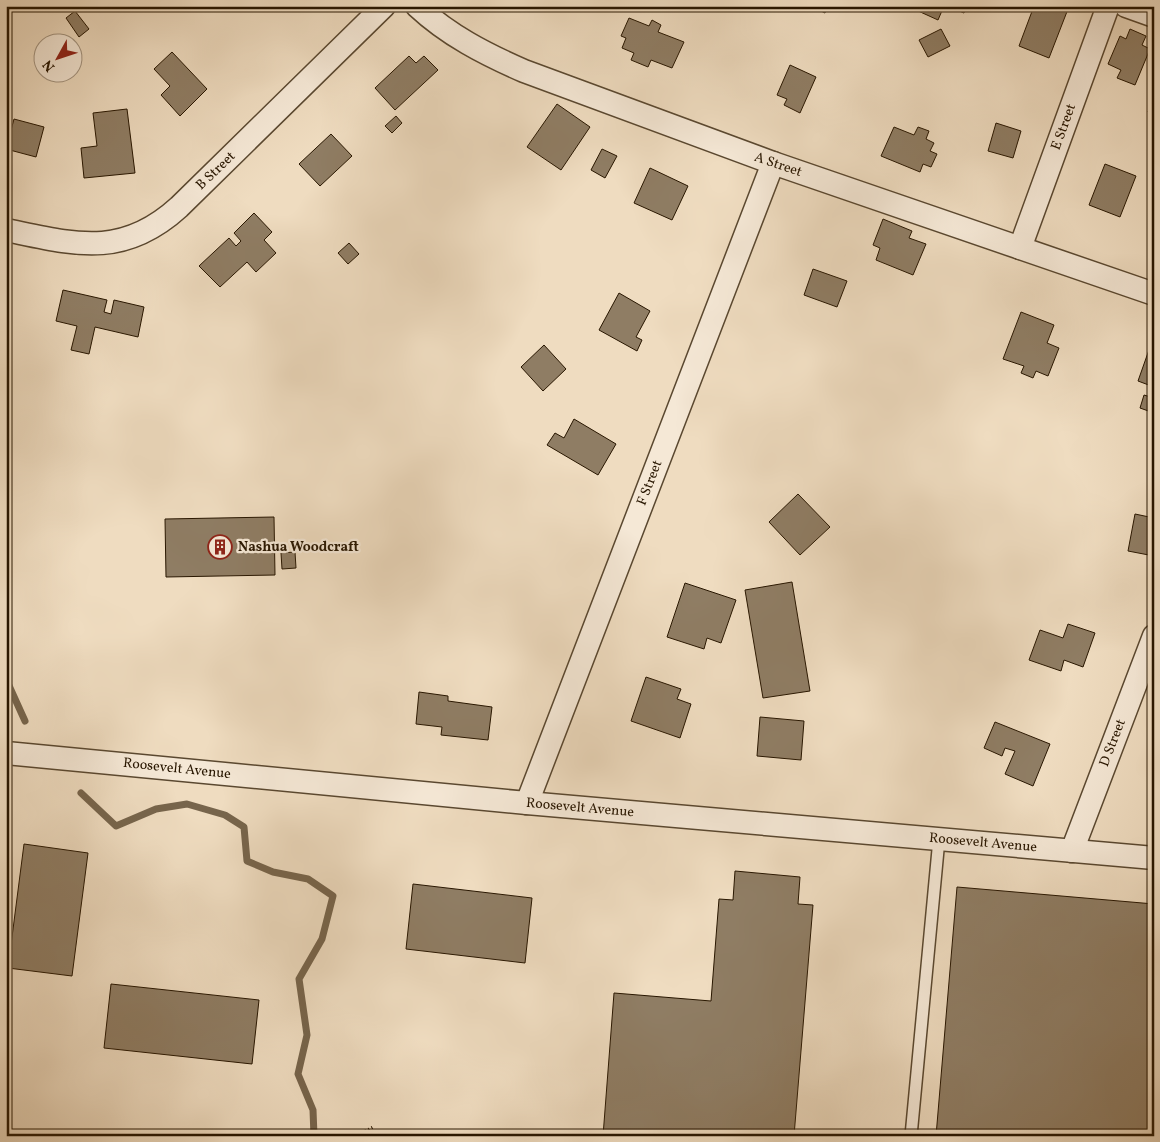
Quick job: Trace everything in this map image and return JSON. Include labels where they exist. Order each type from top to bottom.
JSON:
[{"type":"street","name":"B Street","points":[[6,230],[61,242],[93,244],[124,240],[153,228],[179,207],[384,6]]},
{"type":"street","name":"A Street","points":[[417,6],[452,34],[494,58],[533,75],[773,163],[1154,294]]},
{"type":"street","name":"E Street","points":[[1020,248],[1108,6]]},
{"type":"street","points":[[1126,6],[1154,16]]},
{"type":"street","name":"F Street","points":[[527,803],[773,163]]},
{"type":"street","name":"D Street","points":[[1072,850],[1154,636]]},
{"type":"street","name":"Roosevelt Avenue","points":[[6,753],[527,803],[1154,858]]},
{"type":"lane","points":[[911,1136],[939,839]]},
{"type":"path","points":[[356,1136],[373,1127]]},
{"type":"path","points":[[258,1134],[312,1136]]},
{"type":"building","points":[[811,6],[828,6],[825,13]]},
{"type":"building","points":[[918,6],[944,6],[938,20],[916,10]]},
{"type":"building","points":[[947,6],[967,6],[964,13]]},
{"type":"building","points":[[1034,6],[1061,6],[1068,9],[1049,58],[1019,46]]},
{"type":"building","points":[[75,11],[89,29],[82,35],[82,32],[76,32],[66,18]]},
{"type":"building","points":[[629,18],[649,26],[652,20],[661,25],[658,32],[684,42],[672,68],[651,60],[648,67],[631,60],[634,53],[622,48],[626,38],[621,36]]},
{"type":"building","points":[[941,29],[950,46],[928,57],[919,40]]},
{"type":"building","points":[[1130,29],[1146,36],[1142,45],[1150,49],[1135,85],[1117,78],[1121,70],[1108,64],[1120,36],[1126,39]]},
{"type":"building","points":[[172,52],[207,89],[180,116],[161,95],[170,86],[154,69]]},
{"type":"building","points":[[409,56],[416,63],[424,56],[438,70],[395,110],[375,88]]},
{"type":"building","points":[[790,65],[816,77],[800,113],[784,105],[787,99],[777,95]]},
{"type":"building","points":[[1154,96],[1154,114],[1148,112]]},
{"type":"building","points":[[557,104],[590,127],[561,170],[527,147]]},
{"type":"building","points":[[127,109],[135,173],[84,178],[81,148],[97,146],[93,113]]},
{"type":"building","points":[[396,116],[402,123],[392,133],[385,126]]},
{"type":"building","points":[[14,119],[44,127],[36,157],[6,149],[6,133],[10,134]]},
{"type":"building","points":[[996,123],[1021,131],[1013,158],[988,151]]},
{"type":"building","points":[[894,127],[914,135],[918,127],[929,131],[926,139],[934,143],[930,151],[937,154],[931,167],[923,164],[920,172],[881,156]]},
{"type":"building","points":[[331,134],[352,156],[320,186],[299,164]]},
{"type":"building","points":[[602,149],[617,156],[605,178],[591,170]]},
{"type":"building","points":[[1105,164],[1136,176],[1120,217],[1089,205]]},
{"type":"building","points":[[650,168],[688,186],[672,220],[634,203]]},
{"type":"building","points":[[254,213],[272,232],[264,240],[276,253],[256,272],[247,262],[220,287],[199,266],[229,238],[236,246],[241,241],[234,233]]},
{"type":"building","points":[[883,219],[912,231],[909,238],[926,244],[913,275],[876,260],[880,248],[873,245]]},
{"type":"building","points":[[349,243],[359,254],[348,264],[338,253]]},
{"type":"building","points":[[813,269],[847,281],[837,307],[804,295]]},
{"type":"building","points":[[63,290],[107,300],[104,312],[111,314],[114,300],[144,307],[138,337],[95,327],[89,354],[71,350],[77,326],[56,321]]},
{"type":"building","points":[[619,293],[650,311],[636,337],[642,340],[637,351],[599,330]]},
{"type":"building","points":[[1021,312],[1054,325],[1047,343],[1059,348],[1048,376],[1036,371],[1033,378],[1021,373],[1024,366],[1003,359]]},
{"type":"building","points":[[544,345],[566,369],[543,391],[521,367]]},
{"type":"building","points":[[1150,347],[1154,348],[1154,387],[1138,381]]},
{"type":"building","points":[[1144,395],[1154,398],[1154,413],[1140,408]]},
{"type":"building","points":[[574,419],[616,444],[598,475],[547,445],[555,433],[564,438]]},
{"type":"building","points":[[798,494],[830,527],[800,555],[769,522]]},
{"type":"building","points":[[1135,514],[1154,518],[1154,556],[1128,551]]},
{"type":"building","name":"Nashua Woodcraft","points":[[274,517],[275,575],[166,577],[165,519]]},
{"type":"building","points":[[295,552],[296,568],[282,569],[281,553]]},
{"type":"building","points":[[792,582],[810,691],[763,698],[745,590]]},
{"type":"building","points":[[685,583],[736,600],[721,643],[707,638],[704,649],[667,637]]},
{"type":"building","points":[[1068,624],[1095,633],[1083,667],[1064,660],[1061,671],[1029,660],[1040,630],[1063,638]]},
{"type":"building","points":[[646,677],[681,689],[677,699],[691,704],[680,738],[631,721]]},
{"type":"building","points":[[419,692],[448,696],[448,701],[492,707],[488,740],[441,735],[442,727],[416,724]]},
{"type":"building","points":[[760,717],[804,721],[801,760],[757,756]]},
{"type":"building","points":[[995,722],[1050,744],[1033,786],[1005,774],[1015,751],[1005,748],[1002,756],[984,748]]},
{"type":"building","points":[[1154,766],[1154,798],[1149,797]]},
{"type":"building","points":[[24,844],[88,853],[72,976],[8,968]]},
{"type":"building","points":[[735,871],[800,877],[798,904],[813,905],[794,1136],[603,1136],[614,993],[711,1001],[719,899],[733,900]]},
{"type":"building","points":[[413,884],[532,898],[525,963],[406,949]]},
{"type":"building","points":[[957,887],[1154,904],[1154,1136],[936,1136]]},
{"type":"building","points":[[111,984],[259,1000],[252,1064],[104,1048]]},
{"type":"waterway","points":[[6,679],[25,721]]},
{"type":"waterway","points":[[81,793],[116,826],[156,809],[187,804],[225,815],[244,827],[247,861],[273,872],[308,879],[333,896],[322,939],[299,979],[307,1035],[298,1074],[313,1110],[314,1136]]},
{"type":"place","name":"Nashua Woodcraft","points":[[220,547]]}]
